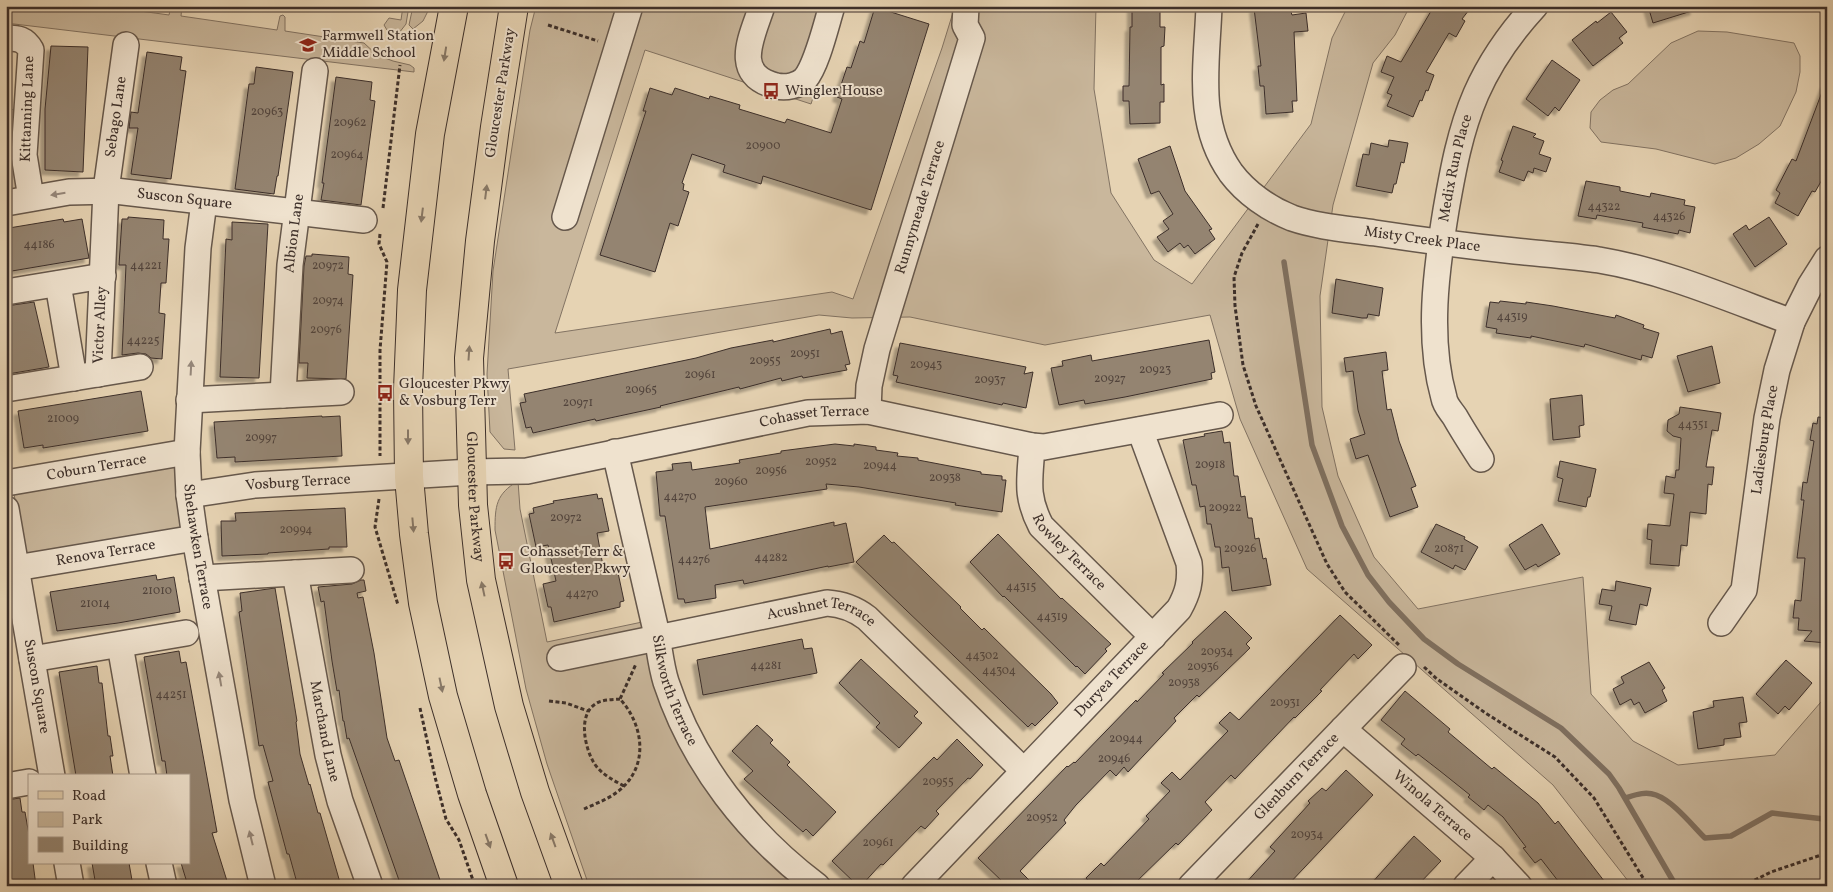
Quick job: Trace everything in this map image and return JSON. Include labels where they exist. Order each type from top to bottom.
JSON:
[{"type":"main road","points":[[454,6],[430,134],[412,290],[408,389],[409,477],[423,603],[443,696],[472,794],[504,886]]},
{"type":"main road","name":"Gloucester Parkway","points":[[514,6],[494,126],[470,339],[471,472],[481,580],[498,665],[535,792],[569,886]]},
{"type":"street","points":[[565,217],[630,6]]},
{"type":"street","points":[[762,6],[747,53],[750,69],[761,80],[779,86],[795,86],[804,79],[812,68],[832,6]]},
{"type":"street","name":"Runnymeade Terrace","points":[[868,411],[870,386],[877,348],[972,38],[965,25],[966,6]]},
{"type":"street","name":"Misty Creek Place","points":[[1209,6],[1205,104],[1210,130],[1218,152],[1232,173],[1248,191],[1268,206],[1291,217],[1316,224],[1441,243],[1599,260],[1652,272],[1792,322]]},
{"type":"street","name":"Medix Run Place","points":[[1480,459],[1444,400],[1436,353],[1434,319],[1441,243],[1454,167],[1464,127],[1477,93],[1493,61],[1535,6]]},
{"type":"street","name":"Kittanning Lane","points":[[6,38],[20,38],[27,43],[31,50],[24,155],[31,198]]},
{"type":"street","name":"Sebago Lane","points":[[106,190],[126,45]]},
{"type":"street","name":"Albion Lane","points":[[283,395],[290,265],[315,71]]},
{"type":"street","name":"Suscon Square","points":[[6,203],[69,192],[106,190],[364,220]]},
{"type":"street","name":"Victor Alley","points":[[86,376],[103,276],[106,190]]},
{"type":"street","name":"Shehawken Terrace","points":[[204,202],[198,248],[189,400],[187,452],[189,495],[242,800],[263,886]]},
{"type":"street","name":"Ladiesburg Place","points":[[1721,623],[1744,590],[1767,418],[1777,370],[1792,322],[1810,286],[1827,259]]},
{"type":"street","name":"Victor Alley","points":[[6,292],[103,276]]},
{"type":"street","name":"Victor Alley","points":[[58,284],[86,376]]},
{"type":"street","name":"Victor Alley","points":[[6,389],[140,367]]},
{"type":"street","points":[[189,400],[340,392]]},
{"type":"street","name":"Cohasset Terrace","points":[[409,477],[471,472],[527,471],[808,413],[868,411],[1044,447],[1220,414]]},
{"type":"street","name":"Duryea Terrace","points":[[914,886],[1153,637],[1179,609],[1187,594],[1190,579],[1189,563],[1140,430]]},
{"type":"street","name":"Rowley Terrace","points":[[1032,446],[1029,492],[1032,510],[1040,526],[1153,637]]},
{"type":"street","name":"Coburn Terrace","points":[[6,483],[187,452]]},
{"type":"street","name":"Silkworth Terrace","points":[[615,452],[658,638],[665,680],[680,719],[700,757],[724,794],[752,828],[783,859],[817,886]]},
{"type":"street","name":"Vosburg Terrace","points":[[189,495],[255,485],[409,477]]},
{"type":"street","name":"Suscon Square","points":[[6,509],[16,568],[15,610],[32,659],[52,774]]},
{"type":"street","name":"Renova Terrace","points":[[16,568],[195,538]]},
{"type":"street","points":[[202,578],[351,570]]},
{"type":"street","name":"Marchand Lane","points":[[295,573],[328,755],[340,801],[370,886]]},
{"type":"street","name":"Acushnet Terrace","points":[[560,658],[827,603],[843,604],[858,611],[866,618],[1024,771]]},
{"type":"street","points":[[32,659],[186,633]]},
{"type":"street","points":[[120,645],[143,774]]},
{"type":"street","name":"Glenburn Terrace","points":[[1191,886],[1408,660]]},
{"type":"street","name":"Winola Terrace","points":[[1343,729],[1493,858],[1519,886]]},
{"type":"street","points":[[6,786],[28,782]]},
{"type":"street","points":[[1466,886],[1493,858]]},
{"type":"street","points":[[67,864],[71,886]]},
{"type":"street","points":[[159,864],[164,886]]},
{"type":"path","points":[[548,25],[618,47]]},
{"type":"path","points":[[1268,206],[1242,253],[1234,277],[1235,306],[1243,365],[1256,406],[1327,564],[1345,592],[1408,660],[1555,757],[1594,798],[1648,886]]},
{"type":"path","points":[[620,699],[641,653],[658,638]]},
{"type":"path","points":[[620,699],[604,700],[594,704],[588,711],[584,730],[586,746],[594,764],[608,778],[624,786]]},
{"type":"path","points":[[584,809],[609,797],[624,786],[635,771],[640,735],[629,709],[620,699]]},
{"type":"path","points":[[549,702],[566,703],[588,711]]},
{"type":"path","points":[[1743,886],[1771,872],[1827,853]]},
{"type":"green space","points":[[6,6],[104,6],[169,15],[171,6],[182,6],[181,16],[277,30],[280,16],[283,15],[285,17],[285,31],[364,43],[377,55],[410,65],[414,68],[414,72],[6,23]]},
{"type":"green space","points":[[403,6],[409,6],[406,24],[399,33],[387,30],[384,25],[389,18],[401,20]]},
{"type":"green space","points":[[413,6],[425,6],[429,9],[423,21],[413,29],[409,25]]},
{"type":"green space","points":[[536,6],[842,6],[811,104],[645,50],[555,333],[832,292],[853,299],[942,48],[955,6],[1096,6],[1094,89],[1111,193],[1154,260],[1192,284],[1311,124],[1332,38],[1348,6],[1410,6],[1395,35],[1373,63],[1333,205],[1320,296],[1322,407],[1338,476],[1374,557],[1418,609],[1583,577],[1591,694],[1633,741],[1678,765],[1775,755],[1827,695],[1827,886],[1632,886],[1553,785],[1307,569],[1240,419],[1210,315],[1045,345],[910,317],[852,318],[819,315],[508,369],[515,450],[504,449],[490,432],[487,374],[493,271],[530,30]]},
{"type":"green space","points":[[1698,31],[1727,32],[1794,43],[1800,56],[1800,72],[1796,92],[1780,126],[1759,144],[1736,158],[1715,164],[1656,149],[1601,142],[1590,128],[1591,112],[1600,100],[1613,90],[1628,84],[1671,43]]},
{"type":"green space","points":[[6,109],[20,110],[20,184],[14,190],[6,191]]},
{"type":"green space","points":[[175,461],[183,533],[32,559],[24,553],[14,494]]},
{"type":"green space","points":[[518,481],[520,509],[547,642],[666,617],[673,671],[691,724],[758,823],[803,861],[838,886],[589,886],[547,764],[526,689],[495,530],[498,501],[505,491]]},
{"type":"building","points":[[1132,6],[1160,6],[1160,27],[1165,27],[1164,46],[1161,47],[1161,85],[1164,84],[1164,102],[1160,102],[1160,123],[1130,124],[1129,101],[1123,101],[1123,86],[1129,86]]},
{"type":"building","points":[[1289,6],[1292,15],[1306,13],[1308,31],[1294,32],[1297,101],[1292,101],[1293,112],[1266,114],[1264,86],[1260,86],[1258,66],[1261,66],[1254,8]]},
{"type":"building","points":[[1434,6],[1472,6],[1462,19],[1465,21],[1456,37],[1449,33],[1426,72],[1434,75],[1428,91],[1426,90],[1422,101],[1420,100],[1413,117],[1387,106],[1392,95],[1387,93],[1394,77],[1381,72],[1387,56],[1401,62]]},
{"type":"building","points":[[1648,6],[1694,6],[1695,10],[1653,23]]},
{"type":"building","points":[[875,7],[929,24],[871,210],[763,176],[761,184],[723,172],[725,165],[692,154],[682,183],[684,184],[683,190],[689,192],[678,226],[670,223],[655,272],[600,255],[646,111],[643,111],[650,88],[672,95],[675,88],[709,99],[710,96],[740,105],[739,109],[785,123],[787,119],[831,133],[842,99],[837,97],[847,67],[851,68],[860,41],[864,43]]},
{"type":"building","points":[[1611,12],[1627,32],[1619,38],[1623,43],[1593,66],[1572,40]]},
{"type":"building","points":[[51,46],[88,47],[83,172],[45,170],[45,109]]},
{"type":"building","points":[[147,52],[182,57],[180,70],[186,71],[171,179],[131,174],[138,128],[129,128],[131,112],[138,113]]},
{"type":"building","points":[[1552,60],[1580,80],[1559,111],[1555,107],[1548,116],[1526,99]]},
{"type":"building","points":[[256,67],[293,72],[274,194],[235,189],[249,84],[254,84]]},
{"type":"building","points":[[336,77],[372,82],[370,100],[375,101],[361,205],[321,200]]},
{"type":"building","points":[[1825,84],[1827,84],[1827,171],[1815,192],[1812,191],[1798,216],[1775,203],[1780,193],[1776,190],[1792,159],[1796,161]]},
{"type":"building","points":[[1513,126],[1536,134],[1533,137],[1544,141],[1539,154],[1551,158],[1546,172],[1534,168],[1533,173],[1528,171],[1524,181],[1499,172],[1503,161],[1501,160]]},
{"type":"building","points":[[1389,140],[1408,143],[1404,163],[1401,162],[1392,193],[1356,186],[1363,154],[1369,155],[1371,143],[1388,147]]},
{"type":"building","points":[[1170,146],[1185,191],[1212,229],[1209,230],[1215,239],[1195,254],[1188,245],[1184,248],[1180,243],[1168,252],[1157,237],[1169,229],[1163,221],[1173,214],[1159,191],[1151,194],[1138,159]]},
{"type":"building","points":[[1586,181],[1620,187],[1620,191],[1650,197],[1651,193],[1685,200],[1684,205],[1695,207],[1690,233],[1679,230],[1678,234],[1642,227],[1643,223],[1597,215],[1596,219],[1578,216]]},
{"type":"building","points":[[128,217],[164,220],[163,239],[169,239],[166,283],[161,283],[159,313],[165,314],[162,359],[151,358],[146,354],[138,353],[122,355],[126,265],[119,265],[122,219],[128,219]]},
{"type":"building","points":[[1769,217],[1787,244],[1755,267],[1733,234],[1746,225],[1749,230]]},
{"type":"building","points":[[63,219],[64,222],[82,219],[89,258],[6,272],[6,232],[10,232],[9,228]]},
{"type":"building","points":[[232,222],[268,224],[259,378],[220,377],[226,239],[232,240]]},
{"type":"building","points":[[312,254],[349,257],[348,274],[353,275],[346,379],[307,378],[308,363],[299,363],[304,266],[306,256],[312,256]]},
{"type":"building","points":[[1336,279],[1383,288],[1379,316],[1368,314],[1367,318],[1362,318],[1332,313]]},
{"type":"building","points":[[1500,301],[1526,304],[1526,302],[1615,318],[1616,315],[1644,325],[1643,328],[1659,333],[1652,358],[1642,355],[1641,360],[1585,344],[1584,347],[1531,336],[1531,338],[1496,333],[1497,329],[1486,327],[1490,302],[1499,303]]},
{"type":"building","points":[[34,302],[49,367],[8,374],[6,306]]},
{"type":"building","points":[[830,329],[831,334],[842,331],[850,364],[845,365],[847,370],[803,378],[802,376],[782,381],[781,378],[661,407],[533,433],[531,427],[526,428],[520,403],[526,402],[524,394],[696,358],[731,348],[773,340],[773,342]]},
{"type":"building","points":[[1209,340],[1215,372],[1211,373],[1212,379],[1085,404],[1084,400],[1059,405],[1051,368],[1063,366],[1062,361],[1091,355],[1092,361]]},
{"type":"building","points":[[900,343],[1026,367],[1024,374],[1033,372],[1026,408],[1003,403],[1002,405],[896,382],[898,376],[893,375]]},
{"type":"building","points":[[1712,346],[1720,383],[1688,392],[1677,356]]},
{"type":"building","points":[[1386,352],[1388,370],[1382,371],[1387,410],[1391,409],[1399,441],[1416,486],[1411,488],[1418,507],[1390,517],[1368,455],[1356,459],[1350,439],[1365,434],[1358,410],[1353,371],[1346,372],[1344,358]]},
{"type":"building","points":[[141,391],[148,431],[43,448],[43,445],[24,448],[18,411]]},
{"type":"building","points":[[1582,395],[1584,425],[1579,426],[1580,437],[1553,440],[1550,399]]},
{"type":"building","points":[[1680,407],[1721,413],[1718,431],[1712,430],[1706,467],[1714,467],[1712,485],[1708,484],[1706,514],[1690,512],[1687,546],[1681,545],[1679,566],[1650,564],[1652,540],[1647,539],[1648,524],[1670,526],[1674,494],[1664,493],[1666,476],[1675,478],[1676,470],[1679,470],[1681,438],[1673,436],[1667,431],[1668,420],[1679,414]]},
{"type":"building","points":[[340,416],[342,456],[235,462],[235,457],[217,458],[214,422]]},
{"type":"building","points":[[1818,417],[1827,418],[1827,643],[1804,641],[1812,631],[1798,630],[1799,618],[1793,618],[1795,600],[1801,601],[1805,558],[1797,558],[1804,500],[1801,500],[1803,482],[1807,483],[1814,441],[1810,440],[1813,423],[1817,424]]},
{"type":"building","points":[[1222,431],[1224,443],[1230,442],[1234,476],[1238,476],[1241,497],[1245,496],[1248,518],[1252,518],[1255,539],[1259,538],[1263,559],[1266,558],[1271,585],[1232,591],[1229,567],[1222,568],[1220,547],[1215,547],[1211,524],[1207,524],[1205,506],[1200,507],[1196,485],[1192,485],[1183,440]]},
{"type":"building","points":[[835,444],[876,447],[876,450],[898,453],[897,456],[918,458],[918,460],[981,472],[981,474],[1002,476],[1002,480],[1006,480],[1002,512],[859,487],[826,484],[827,489],[705,507],[710,549],[834,522],[834,526],[846,523],[854,562],[744,584],[743,580],[715,585],[716,598],[685,603],[684,599],[678,599],[665,516],[660,516],[656,472],[673,470],[672,464],[691,462],[692,470],[740,463],[739,460],[781,453],[781,451]]},
{"type":"building","points":[[1560,461],[1596,469],[1586,507],[1558,501],[1563,479],[1557,477]]},
{"type":"building","points":[[597,494],[598,499],[602,498],[609,531],[597,533],[603,566],[605,571],[617,568],[624,601],[620,602],[620,607],[554,622],[551,607],[548,607],[543,584],[556,581],[548,545],[536,547],[529,514],[534,513],[533,508],[554,503],[553,501]]},
{"type":"building","points":[[345,508],[347,547],[222,556],[221,521],[236,521],[235,513]]},
{"type":"building","points":[[1436,524],[1465,537],[1464,539],[1478,547],[1465,570],[1455,565],[1453,569],[1421,552]]},
{"type":"building","points":[[1542,524],[1560,554],[1538,567],[1536,564],[1525,570],[1509,545]]},
{"type":"building","points":[[998,534],[1061,599],[1111,644],[1105,649],[1107,651],[1085,674],[1003,597],[970,562]]},
{"type":"building","points":[[884,535],[892,543],[894,542],[982,630],[984,628],[1051,694],[1058,703],[1035,726],[1032,723],[1028,727],[856,562]]},
{"type":"building","points":[[156,575],[157,580],[174,577],[180,612],[57,631],[50,592]]},
{"type":"building","points":[[364,580],[366,591],[357,593],[358,598],[363,597],[387,738],[395,761],[399,760],[442,886],[401,886],[349,738],[347,739],[332,661],[324,601],[321,602],[318,587],[352,584]]},
{"type":"building","points":[[1616,581],[1651,588],[1647,606],[1640,604],[1636,625],[1609,620],[1612,606],[1599,604],[1602,589],[1615,591]]},
{"type":"building","points":[[275,588],[297,721],[300,754],[318,813],[320,813],[341,886],[306,886],[305,881],[297,883],[289,854],[287,854],[268,782],[273,781],[263,745],[259,746],[239,612],[242,611],[240,593]]},
{"type":"building","points":[[1225,611],[1252,638],[1246,644],[1250,648],[1174,718],[1176,721],[1128,772],[1124,767],[1116,776],[1110,770],[1076,805],[1064,820],[1066,823],[1020,871],[1035,886],[1007,886],[978,858],[1067,766],[1075,763],[1136,700],[1137,702],[1164,674],[1162,673]]},
{"type":"building","points":[[1340,615],[1372,645],[1358,659],[1354,654],[1320,690],[1322,691],[1294,717],[1235,779],[1231,775],[1205,802],[1212,810],[1178,845],[1176,843],[1132,886],[1093,886],[1086,878],[1101,863],[1104,866],[1149,819],[1146,816],[1170,791],[1161,783],[1172,772],[1180,780],[1228,731],[1219,723],[1230,712],[1239,720]]},
{"type":"building","points":[[802,639],[804,649],[812,648],[817,673],[703,695],[697,660]]},
{"type":"building","points":[[179,651],[181,663],[186,662],[217,832],[212,833],[227,881],[223,882],[224,886],[188,886],[181,864],[190,864],[190,774],[167,774],[165,761],[162,761],[144,657]]},
{"type":"building","points":[[861,659],[918,712],[914,716],[922,723],[899,748],[876,727],[880,723],[839,683]]},
{"type":"building","points":[[1786,660],[1812,683],[1789,710],[1785,706],[1778,714],[1756,694]]},
{"type":"building","points":[[1649,662],[1665,688],[1662,690],[1667,701],[1645,713],[1639,702],[1634,705],[1631,699],[1620,705],[1613,689],[1624,683],[1621,677]]},
{"type":"building","points":[[97,666],[99,683],[102,683],[108,736],[110,736],[113,756],[110,756],[113,774],[76,774],[59,672]]},
{"type":"building","points":[[1405,691],[1450,729],[1448,732],[1492,769],[1494,767],[1538,803],[1555,824],[1558,821],[1608,886],[1562,886],[1541,859],[1535,863],[1523,848],[1526,847],[1503,817],[1488,805],[1484,810],[1468,797],[1470,795],[1440,771],[1401,744],[1405,739],[1381,720]]},
{"type":"building","points":[[1743,697],[1747,722],[1739,723],[1741,737],[1724,739],[1724,745],[1698,749],[1693,712],[1714,707],[1713,701]]},
{"type":"building","points":[[757,725],[773,740],[770,743],[790,762],[787,765],[836,812],[813,836],[806,829],[803,832],[744,779],[753,771],[732,751]]},
{"type":"building","points":[[957,739],[983,765],[936,811],[939,814],[925,829],[921,826],[861,886],[858,886],[832,861],[934,757],[937,760]]},
{"type":"building","points":[[1346,770],[1373,795],[1287,886],[1243,886],[1275,851],[1270,847],[1310,803],[1308,801],[1322,788],[1326,791]]},
{"type":"building","points":[[20,798],[22,812],[25,812],[28,829],[28,864],[33,864],[36,886],[6,886],[6,800]]},
{"type":"building","points":[[1414,836],[1441,861],[1417,886],[1369,886]]},
{"type":"building","points":[[92,864],[129,864],[133,886],[96,886]]},
{"type":"waterway","points":[[1284,262],[1312,445],[1342,526],[1368,575],[1389,602],[1424,639],[1458,664],[1561,728],[1609,774],[1676,886]]},
{"type":"waterway","points":[[1625,798],[1648,793],[1656,795],[1669,802],[1705,838],[1731,836],[1772,813],[1824,819],[1827,816]]},
{"type":"place","name":"Farmwell Station Middle School","points":[[308,45]]},
{"type":"place","name":"Wingler House","points":[[771,91]]},
{"type":"place","name":"Gloucester Pkwy & Vosburg Terr","points":[[385,393]]},
{"type":"place","name":"Cohasset Terr & Gloucester Pkwy","points":[[506,561]]}]
